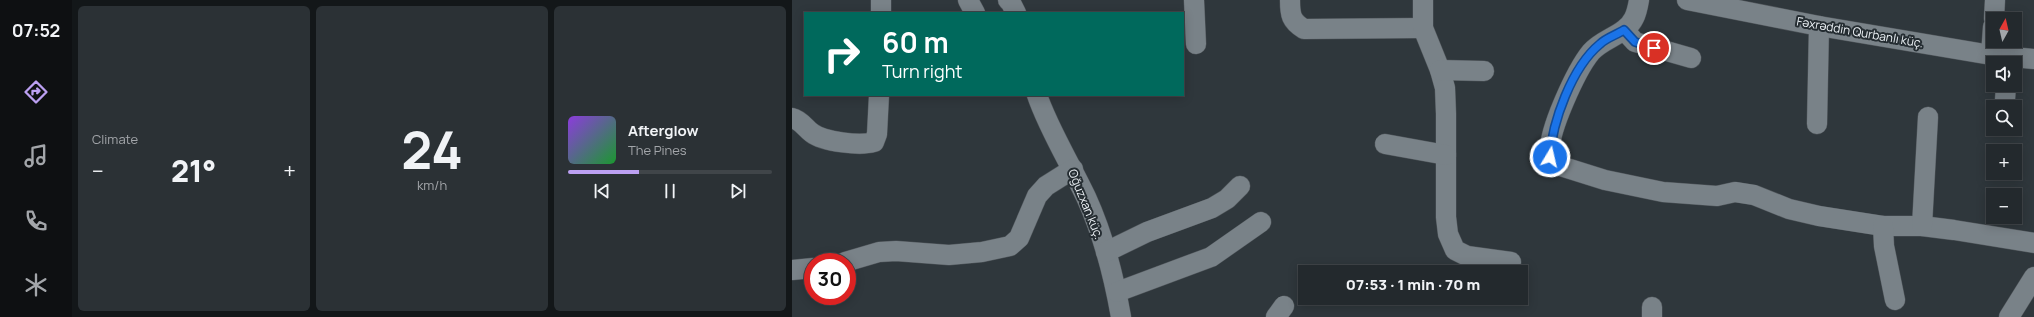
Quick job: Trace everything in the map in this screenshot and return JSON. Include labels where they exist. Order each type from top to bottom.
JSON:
[{"type":"street","points":[[881,0],[881,12]]},
{"type":"street","points":[[968,0],[974,12]]},
{"type":"street","points":[[1008,0],[1016,12]]},
{"type":"street","points":[[1194,0],[1196,44]]},
{"type":"street","points":[[1290,0],[1290,12],[1295,24],[1304,29],[1423,28]]},
{"type":"street","points":[[1423,0],[1423,28],[1440,70],[1445,88],[1446,217],[1448,234],[1455,250],[1467,256],[1510,262]]},
{"type":"street","points":[[1639,0],[1634,18],[1624,30],[1601,42],[1592,51],[1582,64],[1569,89],[1558,119],[1550,148],[1550,157],[1554,164],[1605,180],[1662,192],[1717,196],[1735,192],[1754,195],[1789,209],[1819,216],[1883,226],[1922,226],[2016,239],[2034,243]]},
{"type":"street","name":"Fəxrəddin Qurbanlı küç.","points":[[1687,0],[1727,4],[1819,26],[1991,56]]},
{"type":"street","points":[[1994,12],[1995,0]]},
{"type":"street","points":[[1817,124],[1819,26]]},
{"type":"street","points":[[1624,30],[1635,42],[1691,58]]},
{"type":"street","name":"Fəxrəddin Qurbanlı küç.","points":[[2022,59],[2034,59]]},
{"type":"street","points":[[1440,70],[1484,71]]},
{"type":"street","points":[[792,118],[797,119],[812,134],[825,139],[865,144],[874,142],[877,134],[879,96]]},
{"type":"street","name":"Oğuzxan küç.","points":[[1037,96],[1087,199],[1106,252],[1117,292],[1121,317]]},
{"type":"street","points":[[1922,226],[1928,117]]},
{"type":"street","points":[[1385,144],[1446,155]]},
{"type":"street","points":[[856,259],[879,252],[896,251],[949,255],[982,252],[1010,246],[1019,238],[1037,196],[1046,186],[1073,169]]},
{"type":"street","points":[[1106,252],[1147,232],[1212,208],[1227,199],[1240,186]]},
{"type":"street","points":[[1117,292],[1211,257],[1261,222]]},
{"type":"street","points":[[1883,226],[1884,246],[1895,300]]},
{"type":"street","points":[[792,270],[804,269]]},
{"type":"street","points":[[2009,317],[2030,289]]},
{"type":"route","points":[[1550,157],[1550,148],[1558,119],[1569,89],[1582,64],[1592,51],[1601,42],[1624,30],[1635,42],[1654,48]]}]
